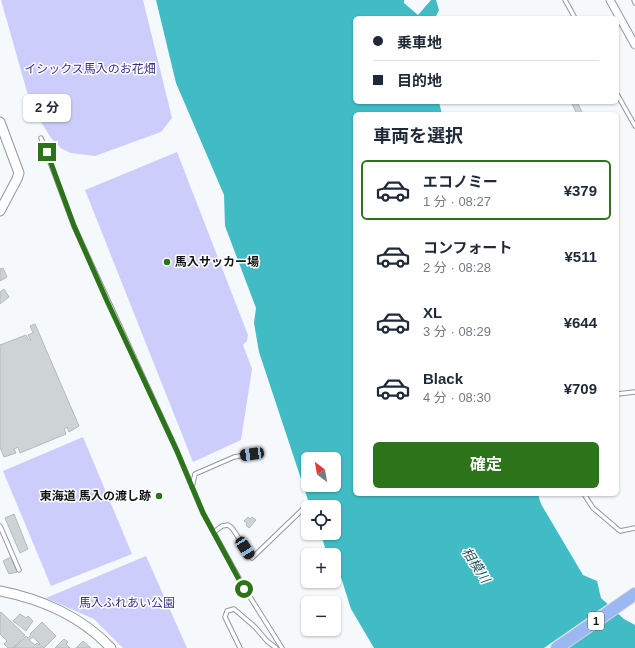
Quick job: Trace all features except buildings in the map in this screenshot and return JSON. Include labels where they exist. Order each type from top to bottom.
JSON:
[{"type":"highway","name":"1","points":[[557,648],[635,594]]},
{"type":"street","points":[[610,0],[619,16]]},
{"type":"street","points":[[619,16],[635,45]]},
{"type":"street","points":[[0,122],[19,173],[0,211]]},
{"type":"street","points":[[0,591],[18,594],[67,615],[84,624],[100,636],[111,648]]},
{"type":"lane","points":[[565,0],[574,16]]},
{"type":"lane","points":[[619,98],[635,126]]},
{"type":"lane","points":[[41,138],[74,226],[177,451],[192,488],[244,589],[282,648]]},
{"type":"lane","points":[[619,394],[635,392]]},
{"type":"lane","points":[[192,488],[196,474],[234,457],[252,454]]},
{"type":"lane","points":[[585,496],[593,508],[620,531],[635,528]]},
{"type":"lane","points":[[214,532],[222,526],[228,525],[232,528],[252,558],[301,511]]},
{"type":"lane","points":[[0,526],[19,570]]},
{"type":"lane","points":[[240,648],[225,617],[227,611],[234,609],[276,648]]},
{"type":"green space","name":"イシックス馬入のお花畑","points":[[1,0],[143,0],[172,118],[161,132],[95,156],[71,153],[62,149],[51,138],[31,106]]},
{"type":"green space","name":"馬入サッカー場","points":[[177,152],[248,335],[247,341],[243,345],[252,369],[241,440],[193,462],[85,190]]},
{"type":"green space","name":"馬入ふれあい公園","points":[[83,437],[132,554],[51,586],[3,471]]},
{"type":"green space","name":"馬入ふれあい公園","points":[[146,556],[187,648],[123,648],[94,619],[46,598]]},
{"type":"water","name":"相模川","points":[[156,0],[404,0],[404,3],[418,15],[431,0],[436,0],[439,10],[436,16],[353,16],[353,104],[440,104],[442,112],[353,112],[353,496],[539,496],[541,504],[583,575],[597,581],[601,598],[624,619],[635,625],[635,648],[374,648],[351,609],[341,577],[341,548],[324,548],[322,540],[341,540],[341,500],[308,500],[305,492],[341,492],[341,452],[301,452],[301,479],[259,352],[254,323],[256,308],[225,226],[224,195],[176,83]]},
{"type":"pier","points":[[609,603],[619,612],[568,648],[544,648]]},
{"type":"place","name":"馬入サッカー場","points":[[167,262]]},
{"type":"place","name":"東海道 馬入の渡し跡","points":[[159,496]]},
{"type":"route","points":[[47,152],[74,226],[107,301],[177,451],[203,513],[244,589]]}]
